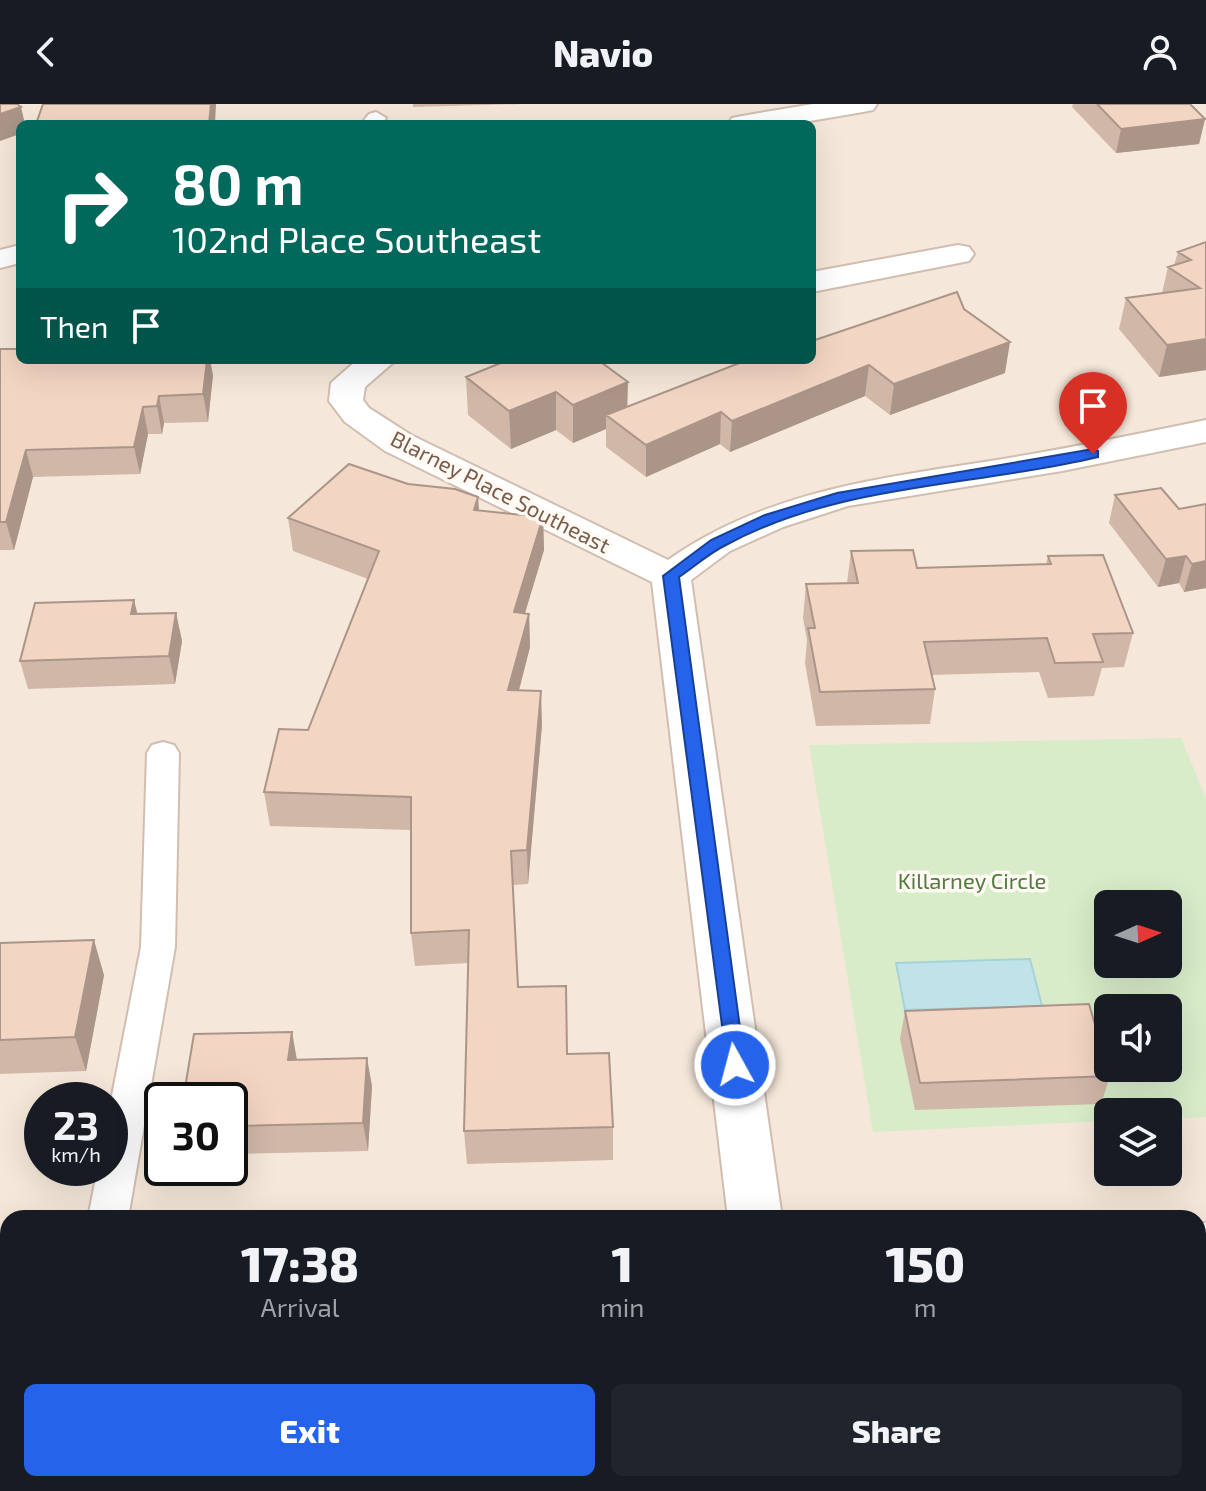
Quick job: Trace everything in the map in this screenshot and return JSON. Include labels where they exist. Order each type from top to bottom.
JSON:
[{"type":"street","points":[[766,120],[863,104]]},
{"type":"street","points":[[816,281],[958,254]]},
{"type":"street","name":"Blarney Place Southeast","points":[[374,364],[348,383],[346,401],[357,415],[398,443],[671,576]]},
{"type":"street","points":[[754,1210],[671,576],[717,543],[770,519],[842,496],[1062,460],[1206,431]]},
{"type":"lane","points":[[109,1210],[158,947],[163,753]]},
{"type":"shaded area","points":[[0,104],[1206,104],[1206,1210],[0,1210]]},
{"type":"green space","name":"Killarney Circle","points":[[1181,738],[1206,798],[1206,1117],[1182,1118],[1182,1098],[1094,1098],[1094,1122],[873,1132],[809,745]]},
{"type":"water","points":[[1030,959],[1042,1006],[905,1010],[896,963]]},
{"type":"building","points":[[0,104],[17,104],[21,107],[0,114]]},
{"type":"building","points":[[43,104],[211,104],[209,120],[37,120]]},
{"type":"building","points":[[1097,104],[1190,104],[1205,119],[1121,129]]},
{"type":"building","points":[[1206,242],[1206,339],[1167,345],[1126,298],[1200,288],[1168,267],[1191,260],[1178,252]]},
{"type":"building","points":[[957,292],[964,309],[1010,342],[894,384],[869,365],[732,421],[721,412],[646,445],[606,415],[737,364],[816,364],[816,340]]},
{"type":"building","points":[[0,349],[16,349],[16,364],[207,364],[203,394],[159,396],[157,406],[143,407],[134,447],[26,450],[6,522],[0,522]]},
{"type":"building","points":[[498,364],[603,364],[628,382],[573,405],[556,392],[509,411],[466,377]]},
{"type":"building","points":[[349,464],[408,484],[455,489],[478,497],[474,510],[543,517],[514,612],[529,614],[508,690],[541,691],[527,850],[511,851],[518,987],[566,986],[567,1054],[609,1053],[613,1127],[464,1131],[469,930],[411,933],[411,797],[264,792],[279,729],[308,730],[379,551],[288,518]]},
{"type":"building","points":[[1161,488],[1179,509],[1206,504],[1206,561],[1192,564],[1186,556],[1166,559],[1115,495]]},
{"type":"building","points":[[913,550],[917,568],[1051,564],[1048,556],[1103,555],[1133,633],[1093,634],[1103,662],[1055,663],[1047,638],[924,642],[935,689],[820,692],[808,628],[815,628],[806,584],[858,583],[851,551]]},
{"type":"building","points":[[134,600],[131,614],[176,613],[169,656],[20,661],[35,603]]},
{"type":"building","points":[[94,940],[75,1037],[0,1040],[0,943]]},
{"type":"building","points":[[1089,1004],[1094,1021],[1094,1077],[920,1083],[905,1011]]},
{"type":"building","points":[[292,1032],[288,1060],[367,1058],[363,1123],[248,1126],[248,1082],[186,1082],[194,1034]]},
{"type":"route","points":[[735,1065],[671,576],[717,543],[770,519],[842,496],[1093,454]]}]
